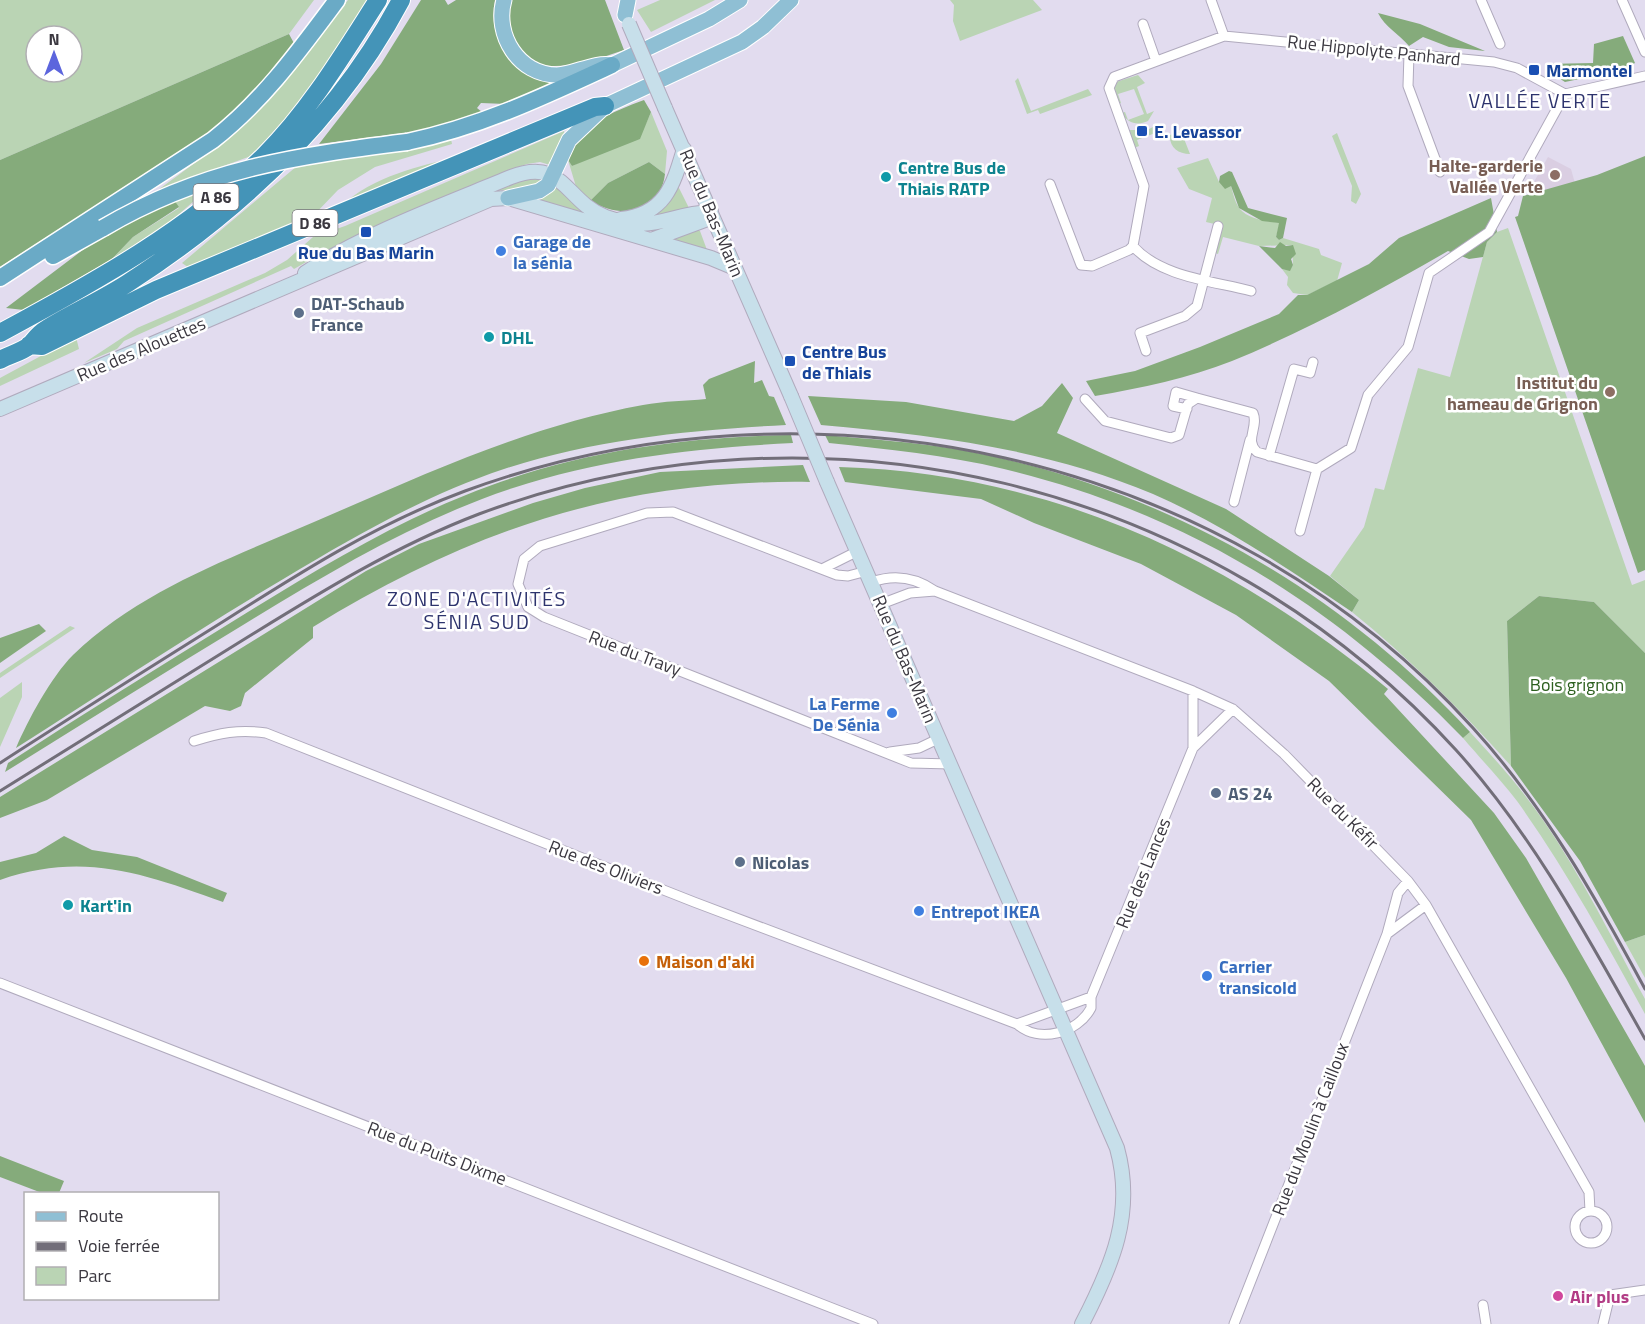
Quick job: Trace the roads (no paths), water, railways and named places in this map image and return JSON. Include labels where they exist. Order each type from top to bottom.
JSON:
[{"type":"highway","points":[[0,278],[213,140],[236,122],[269,89],[337,0]]},
{"type":"highway","name":"A 86","points":[[0,333],[144,250],[195,213],[266,155],[338,63],[378,0]]},
{"type":"highway","name":"A 86","points":[[0,360],[29,345],[42,331],[128,283],[189,242],[246,196],[312,130],[357,72],[401,0]]},
{"type":"highway","points":[[0,287],[159,198],[218,175],[279,160],[442,135],[495,117],[612,64]]},
{"type":"highway","name":"D 86","points":[[29,345],[47,344],[118,307],[286,234],[378,200],[595,107],[605,106]]},
{"type":"main road","points":[[504,0],[502,24],[507,42],[518,58],[534,70],[560,75],[602,63],[612,64],[709,19],[740,0]]},
{"type":"main road","name":"Rue du Bas-Marin","points":[[619,0],[627,13],[665,108],[1117,1148],[1125,1189],[1119,1233],[1082,1324]]},
{"type":"main road","name":"D 86","points":[[605,106],[742,42],[763,27],[791,0]]},
{"type":"main road","points":[[282,288],[484,200],[508,198],[539,191],[555,175],[569,140],[605,106]]},
{"type":"main road","points":[[615,219],[642,214],[663,200],[672,188],[684,148]]},
{"type":"main road","points":[[282,288],[325,259],[511,177],[536,170],[555,175],[585,206],[615,219],[648,226],[692,213],[711,212]]},
{"type":"main road","points":[[508,198],[711,258],[735,268]]},
{"type":"main road","points":[[651,240],[705,220],[711,212]]},
{"type":"main road","name":"Rue des Alouettes","points":[[0,410],[282,288]]},
{"type":"street","points":[[1211,0],[1224,36]]},
{"type":"street","points":[[1481,0],[1500,44]]},
{"type":"street","points":[[1622,0],[1645,52]]},
{"type":"street","points":[[1143,24],[1156,61]]},
{"type":"street","name":"Rue Hippolyte Panhard","points":[[1133,246],[1144,186],[1109,88],[1114,77],[1224,36],[1506,65],[1517,68],[1565,94]]},
{"type":"street","points":[[1409,54],[1408,86],[1440,172]]},
{"type":"street","points":[[1300,531],[1317,468],[1351,448],[1368,395],[1408,347],[1429,273],[1489,232],[1565,94],[1645,76]]},
{"type":"street","points":[[1050,184],[1081,265],[1092,266],[1125,252],[1133,246],[1146,260],[1162,268],[1251,291]]},
{"type":"street","points":[[1146,351],[1140,333],[1191,313],[1199,302],[1203,278],[1218,226]]},
{"type":"street","points":[[1269,456],[1294,369],[1310,373],[1313,362]]},
{"type":"street","points":[[1187,410],[1173,406],[1176,392],[1253,413],[1255,418],[1234,502]]},
{"type":"street","points":[[1085,399],[1105,421],[1171,438],[1180,433],[1188,404],[1197,398]]},
{"type":"street","points":[[1250,440],[1254,450],[1317,468]]},
{"type":"street","name":"Rue du Travy","points":[[869,576],[842,576],[673,512],[647,513],[540,546],[524,559],[518,584],[528,607],[544,617],[888,752],[912,764],[951,765]]},
{"type":"street","points":[[824,568],[858,551]]},
{"type":"street","name":"Rue du Kéfir","points":[[869,576],[922,582],[935,591],[1193,691],[1233,709],[1284,754],[1408,881],[1426,905],[1589,1192],[1590,1211]]},
{"type":"street","name":"Rue du Kéfir","points":[[881,604],[910,592],[935,591]]},
{"type":"street","name":"Rue des Lances","points":[[1068,1032],[1088,1013],[1091,997],[1193,748],[1193,691]]},
{"type":"street","name":"Rue des Lances","points":[[1193,748],[1233,709]]},
{"type":"street","name":"Rue des Oliviers","points":[[194,741],[220,733],[244,730],[266,733],[694,902],[1017,1024],[1033,1033],[1068,1032]]},
{"type":"street","name":"Rue du Travy","points":[[888,752],[919,748],[940,738]]},
{"type":"street","name":"Rue du Moulin à Cailloux","points":[[1234,1324],[1387,934],[1398,892],[1408,881]]},
{"type":"street","points":[[1387,934],[1426,905]]},
{"type":"street","name":"Rue du Puits Dixme","points":[[0,983],[873,1324]]},
{"type":"street","points":[[1017,1024],[1091,997]]},
{"type":"street","points":[[1603,1324],[1610,1295],[1645,1290]]},
{"type":"street","points":[[1483,1305],[1486,1324]]},
{"type":"railway","points":[[0,763],[311,567],[401,518],[465,491],[597,453],[733,436],[870,437],[1005,458],[1136,498],[1259,556],[1372,633],[1473,728],[1523,789],[1567,853],[1645,989]]},
{"type":"railway","points":[[0,791],[329,588],[417,541],[479,514],[609,477],[741,459],[874,462],[1004,483],[1129,523],[1248,581],[1357,657],[1456,750],[1510,817],[1558,889],[1645,1039]]},
{"type":"place","name":"Marmontel","points":[[1534,70]]},
{"type":"place","name":"E. Levassor","points":[[1142,131]]},
{"type":"place","name":"Halte-garderie Vallée Verte","points":[[1555,175]]},
{"type":"place","name":"Centre Bus de Thiais RATP","points":[[886,177]]},
{"type":"place","name":"Rue du Bas Marin","points":[[366,232]]},
{"type":"place","name":"Garage de la sénia","points":[[501,251]]},
{"type":"place","name":"DAT-Schaub France","points":[[299,313]]},
{"type":"place","name":"DHL","points":[[489,337]]},
{"type":"place","name":"Centre Bus de Thiais","points":[[790,361]]},
{"type":"place","name":"Institut du hameau de Grignon","points":[[1610,392]]},
{"type":"place","name":"La Ferme De Sénia","points":[[892,713]]},
{"type":"place","name":"AS 24","points":[[1216,793]]},
{"type":"place","name":"Nicolas","points":[[740,862]]},
{"type":"place","name":"Kart'in","points":[[68,905]]},
{"type":"place","name":"Entrepot IKEA","points":[[919,911]]},
{"type":"place","name":"Maison d'aki","points":[[644,961]]},
{"type":"place","name":"Carrier transicold","points":[[1207,976]]},
{"type":"place","name":"Air plus","points":[[1558,1296]]},
{"type":"district","name":"VALLÉE VERTE","points":[[1540,100]]},
{"type":"district","name":"ZONE D'ACTIVITÉS SÉNIA SUD","points":[[477,610]]},
{"type":"park label","name":"Bois grignon","points":[[1577,684]]}]
